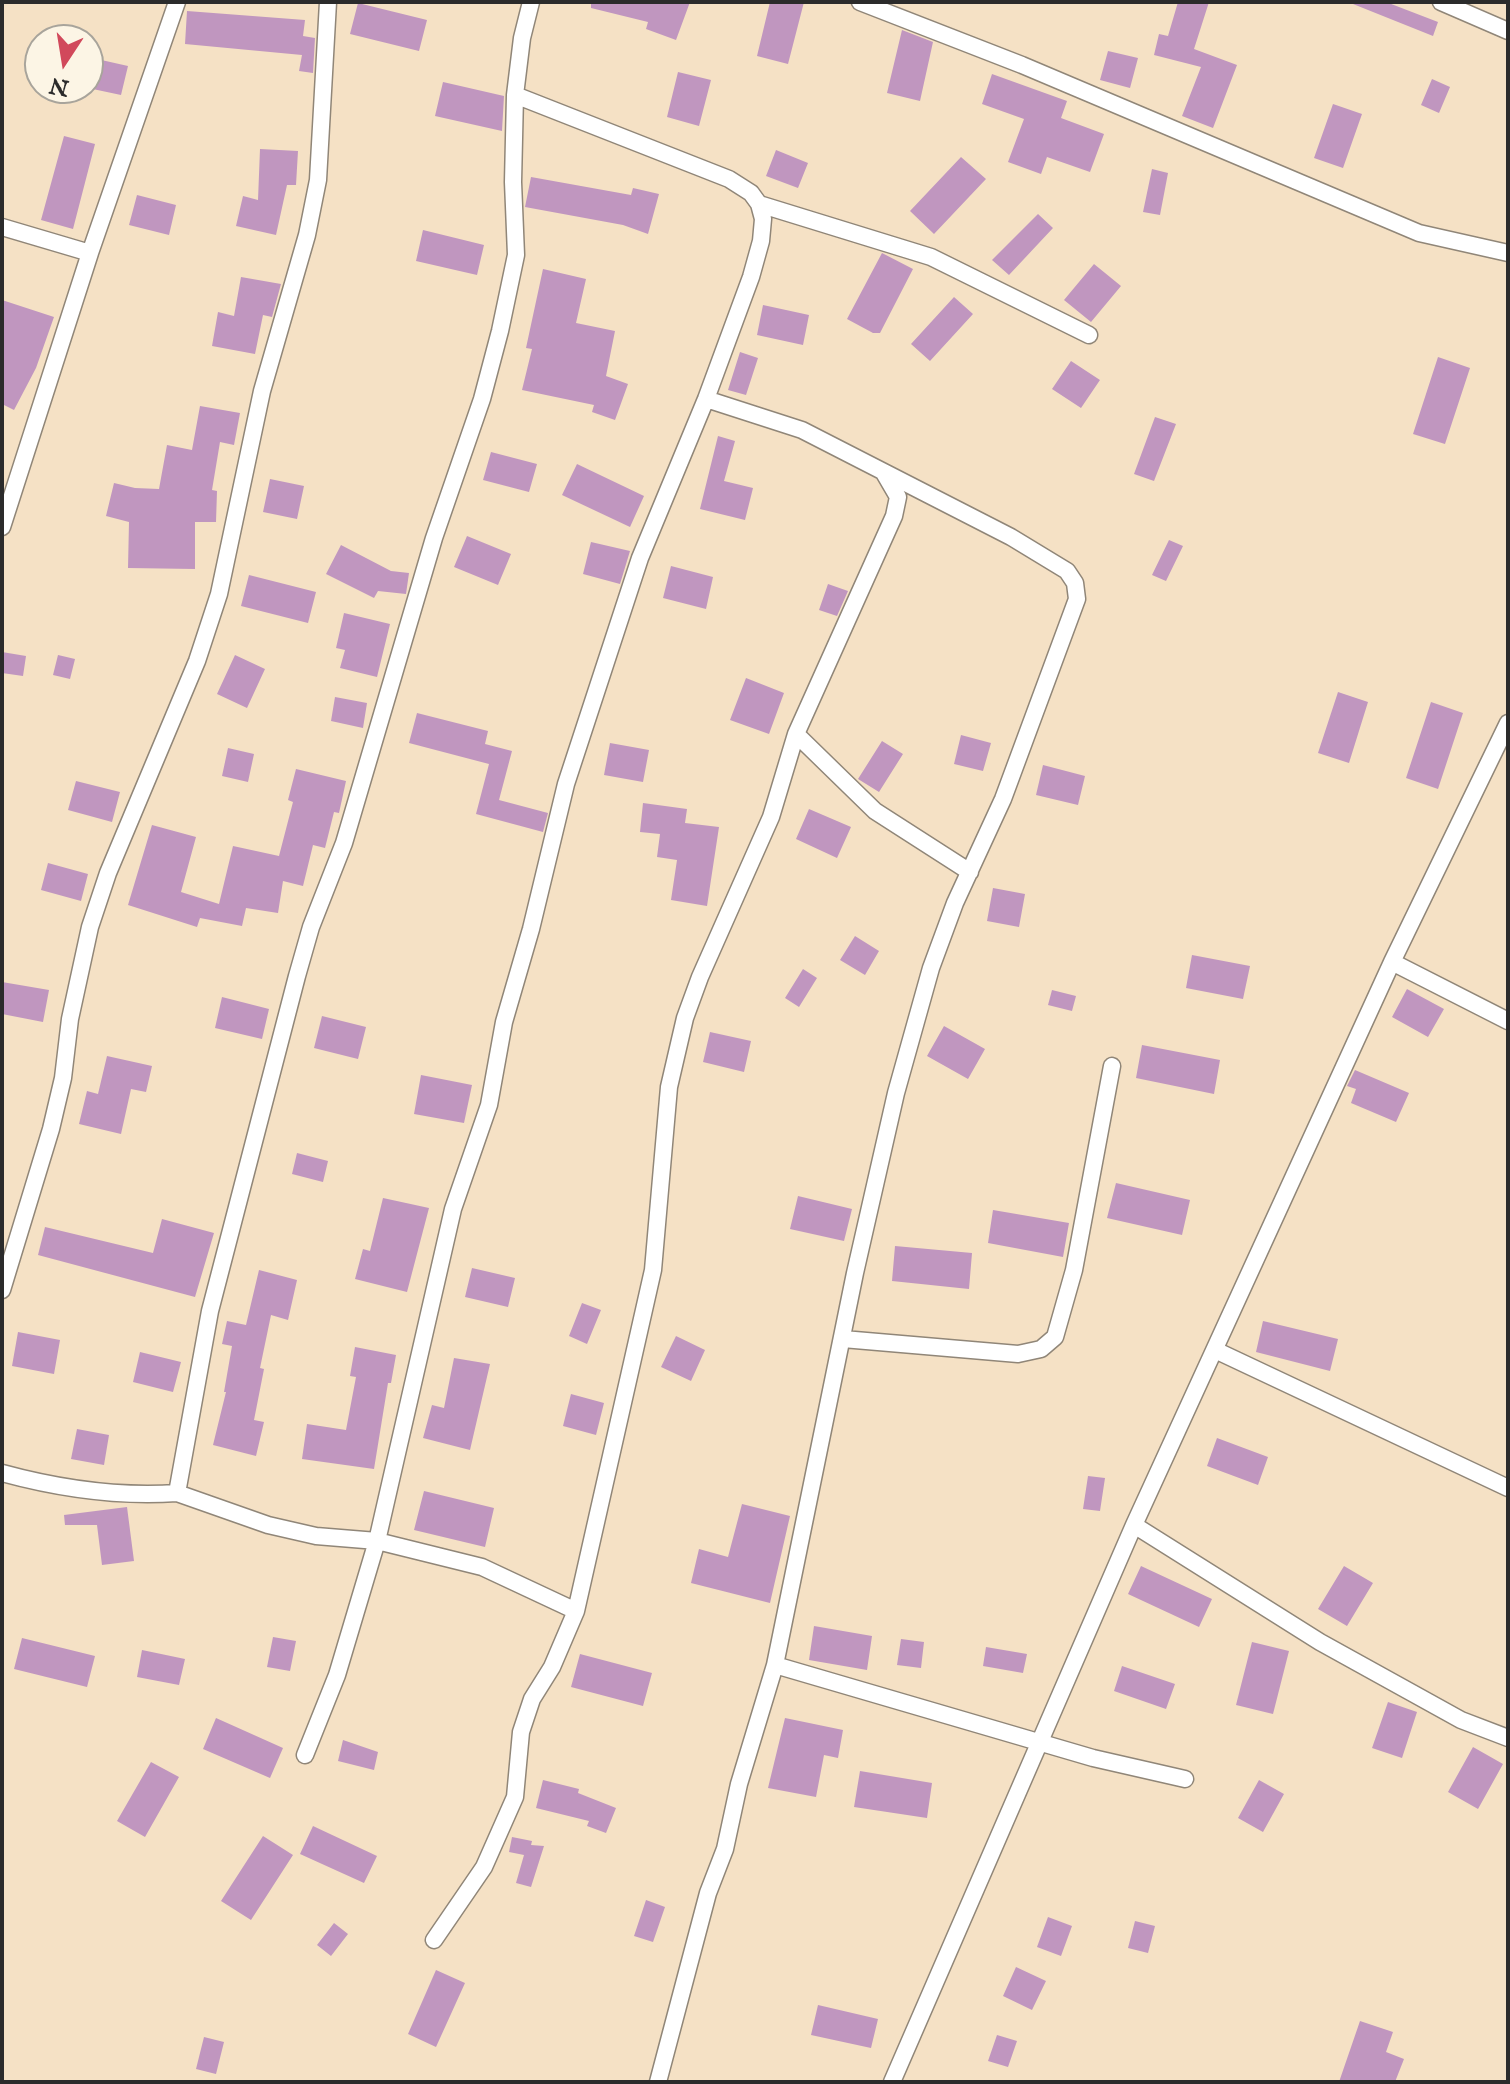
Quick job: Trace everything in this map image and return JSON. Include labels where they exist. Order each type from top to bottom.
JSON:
[{"type":"street","points":[[2,527],[90,253],[177,2]]},
{"type":"street","points":[[2,1290],[51,1129],[90,927],[108,873],[197,661],[219,594],[262,391],[307,235],[318,180],[328,2]]},
{"type":"street","points":[[177,1493],[210,1311],[297,976],[311,927],[344,843],[429,553],[482,399],[500,331],[516,255],[513,182],[515,95],[522,38],[531,2]]},
{"type":"street","points":[[860,2],[1022,65],[1419,233],[1508,253]]},
{"type":"street","points":[[1441,2],[1508,31]]},
{"type":"street","points":[[305,1755],[337,1675],[377,1541],[453,1209],[489,1105],[504,1022],[531,929],[566,784],[640,558],[706,399],[761,241],[763,219],[759,204],[751,193],[729,179],[515,95]]},
{"type":"street","points":[[759,204],[931,257],[1089,335]]},
{"type":"street","points":[[2,227],[90,253]]},
{"type":"street","points":[[658,2082],[708,1893],[725,1849],[739,1784],[775,1665],[896,1093],[931,968],[955,903],[1003,799],[1077,599],[1075,583],[1067,571],[1046,556],[802,430],[706,399]]},
{"type":"street","points":[[434,1940],[484,1867],[515,1797],[521,1732],[532,1699],[552,1667],[576,1611],[653,1270],[669,1087],[685,1018],[771,817],[796,734],[894,516],[898,497],[883,471]]},
{"type":"street","points":[[892,2082],[1134,1525],[1392,962],[1508,723]]},
{"type":"street","points":[[796,734],[875,811],[970,872]]},
{"type":"street","points":[[1392,962],[1508,1021]]},
{"type":"street","points":[[843,1339],[1018,1354],[1041,1349],[1055,1337],[1074,1270],[1112,1066]]},
{"type":"street","points":[[1215,1350],[1508,1488]]},
{"type":"street","points":[[2,1473],[106,1491],[177,1493],[268,1525],[316,1536],[377,1541],[482,1567],[576,1611]]},
{"type":"street","points":[[1134,1525],[1320,1642],[1461,1720],[1508,1738]]},
{"type":"street","points":[[775,1665],[1093,1758],[1185,1779]]},
{"type":"building","points":[[591,2],[690,2],[676,40],[646,29],[648,22],[591,8]]},
{"type":"building","points":[[770,2],[804,2],[788,64],[757,56]]},
{"type":"building","points":[[1178,2],[1209,2],[1194,49],[1237,65],[1213,128],[1182,116],[1201,67],[1154,55],[1159,34],[1168,36]]},
{"type":"building","points":[[1348,2],[1386,2],[1438,22],[1433,36]]},
{"type":"building","points":[[358,3],[427,20],[419,51],[350,34]]},
{"type":"building","points":[[187,11],[305,20],[303,36],[315,38],[313,73],[299,71],[302,55],[185,44]]},
{"type":"building","points":[[902,30],[933,42],[920,101],[887,93]]},
{"type":"building","points":[[1108,51],[1138,58],[1130,88],[1100,80]]},
{"type":"building","points":[[104,61],[128,66],[121,95],[104,91]]},
{"type":"building","points":[[678,72],[711,80],[699,126],[667,117]]},
{"type":"building","points":[[992,74],[1067,101],[1061,118],[1104,134],[1090,172],[1047,157],[1041,174],[1008,162],[1024,119],[982,104]]},
{"type":"building","points":[[1432,79],[1450,87],[1439,113],[1421,105]]},
{"type":"building","points":[[443,82],[504,96],[502,131],[435,116]]},
{"type":"building","points":[[1333,104],[1362,114],[1343,168],[1314,158]]},
{"type":"building","points":[[64,136],[95,144],[73,229],[41,220]]},
{"type":"building","points":[[260,149],[298,151],[296,185],[287,185],[276,235],[236,226],[243,196],[258,200]]},
{"type":"building","points":[[776,150],[808,163],[798,188],[766,176]]},
{"type":"building","points":[[961,157],[986,179],[934,234],[910,211]]},
{"type":"building","points":[[1152,169],[1168,173],[1160,215],[1143,212]]},
{"type":"building","points":[[531,177],[631,195],[633,188],[659,194],[648,234],[623,225],[525,207]]},
{"type":"building","points":[[137,195],[176,205],[169,235],[129,225]]},
{"type":"building","points":[[1038,214],[1053,228],[1009,275],[992,260]]},
{"type":"building","points":[[423,230],[484,245],[477,275],[416,261]]},
{"type":"building","points":[[882,253],[913,269],[880,333],[873,333],[847,319]]},
{"type":"building","points":[[1094,264],[1121,286],[1091,322],[1064,300]]},
{"type":"building","points":[[543,269],[586,279],[576,323],[615,331],[606,376],[628,384],[615,420],[592,412],[594,405],[522,390],[532,349],[526,348]]},
{"type":"building","points":[[241,277],[281,284],[272,317],[263,315],[255,354],[212,346],[218,312],[234,316]]},
{"type":"building","points":[[954,297],[973,314],[930,361],[911,344]]},
{"type":"building","points":[[2,300],[54,317],[36,368],[14,410],[2,404]]},
{"type":"building","points":[[763,305],[809,315],[803,345],[757,335]]},
{"type":"building","points":[[740,352],[758,358],[746,395],[728,390]]},
{"type":"building","points":[[1438,357],[1470,368],[1445,444],[1413,434]]},
{"type":"building","points":[[1071,361],[1100,380],[1081,408],[1052,389]]},
{"type":"building","points":[[200,406],[240,413],[234,445],[220,442],[212,490],[217,491],[216,522],[195,522],[195,569],[128,568],[129,522],[106,516],[114,483],[159,489],[167,445],[192,450]]},
{"type":"building","points":[[1155,417],[1176,424],[1154,481],[1134,474]]},
{"type":"building","points":[[718,436],[735,441],[724,481],[753,488],[745,520],[700,509]]},
{"type":"building","points":[[491,452],[537,464],[529,492],[483,480]]},
{"type":"building","points":[[577,464],[644,496],[630,527],[562,495]]},
{"type":"building","points":[[270,479],[304,486],[297,519],[263,512]]},
{"type":"building","points":[[467,536],[511,554],[498,585],[454,567]]},
{"type":"building","points":[[1169,540],[1183,546],[1166,581],[1152,575]]},
{"type":"building","points":[[591,542],[630,551],[620,584],[583,574]]},
{"type":"building","points":[[341,545],[391,571],[409,573],[406,594],[378,591],[374,598],[326,574]]},
{"type":"building","points":[[671,566],[713,577],[706,609],[663,598]]},
{"type":"building","points":[[249,575],[316,592],[308,623],[241,606]]},
{"type":"building","points":[[828,584],[848,591],[837,616],[819,610]]},
{"type":"building","points":[[344,613],[390,624],[377,677],[340,668],[345,650],[336,648]]},
{"type":"building","points":[[2,652],[26,656],[23,676],[2,673]]},
{"type":"building","points":[[58,655],[75,659],[70,679],[53,675]]},
{"type":"building","points":[[235,655],[265,669],[247,708],[217,694]]},
{"type":"building","points":[[746,678],[784,693],[769,734],[730,720]]},
{"type":"building","points":[[1338,692],[1368,702],[1349,763],[1318,753]]},
{"type":"building","points":[[335,697],[367,703],[363,728],[331,721]]},
{"type":"building","points":[[1431,702],[1463,713],[1438,789],[1406,778]]},
{"type":"building","points":[[417,713],[488,731],[485,744],[512,751],[499,800],[548,813],[543,832],[476,814],[489,764],[409,743]]},
{"type":"building","points":[[961,735],[991,743],[983,771],[954,764]]},
{"type":"building","points":[[882,741],[903,754],[879,792],[858,779]]},
{"type":"building","points":[[610,743],[649,750],[643,782],[604,775]]},
{"type":"building","points":[[228,748],[254,754],[248,782],[222,776]]},
{"type":"building","points":[[1043,765],[1085,776],[1078,805],[1036,795]]},
{"type":"building","points":[[296,769],[346,781],[339,813],[334,812],[325,848],[313,845],[303,886],[283,881],[278,913],[246,908],[242,926],[200,918],[197,927],[128,905],[152,825],[196,837],[181,892],[219,904],[233,846],[279,856],[293,802],[288,800]]},
{"type":"building","points":[[76,781],[120,792],[112,822],[68,810]]},
{"type":"building","points":[[643,803],[687,809],[685,823],[719,827],[707,906],[671,900],[677,860],[657,857],[660,834],[640,832]]},
{"type":"building","points":[[809,809],[851,827],[837,858],[796,839]]},
{"type":"building","points":[[48,863],[88,874],[81,901],[41,890]]},
{"type":"building","points":[[993,888],[1025,894],[1019,927],[987,921]]},
{"type":"building","points":[[855,936],[879,951],[865,975],[840,960]]},
{"type":"building","points":[[1192,955],[1250,966],[1243,999],[1186,988]]},
{"type":"building","points":[[803,969],[817,978],[799,1007],[785,998]]},
{"type":"building","points":[[2,982],[49,990],[43,1022],[2,1014]]},
{"type":"building","points":[[1407,989],[1444,1009],[1428,1037],[1392,1017]]},
{"type":"building","points":[[1052,990],[1076,996],[1072,1011],[1048,1005]]},
{"type":"building","points":[[222,997],[269,1009],[262,1039],[215,1028]]},
{"type":"building","points":[[322,1016],[366,1027],[358,1059],[314,1048]]},
{"type":"building","points":[[944,1026],[985,1049],[968,1079],[927,1056]]},
{"type":"building","points":[[710,1032],[751,1041],[744,1072],[703,1062]]},
{"type":"building","points":[[1142,1045],[1220,1060],[1214,1094],[1136,1078]]},
{"type":"building","points":[[107,1056],[152,1066],[146,1092],[131,1089],[121,1134],[79,1124],[87,1091],[98,1094]]},
{"type":"building","points":[[1355,1070],[1409,1093],[1396,1122],[1351,1103],[1356,1089],[1347,1086]]},
{"type":"building","points":[[421,1075],[472,1085],[464,1123],[414,1114]]},
{"type":"building","points":[[297,1153],[328,1161],[323,1182],[292,1174]]},
{"type":"building","points":[[1116,1183],[1190,1200],[1182,1235],[1107,1218]]},
{"type":"building","points":[[798,1196],[852,1209],[844,1241],[790,1229]]},
{"type":"building","points":[[383,1198],[429,1208],[407,1292],[355,1279],[363,1249],[370,1251]]},
{"type":"building","points":[[993,1210],[1069,1223],[1063,1257],[988,1243]]},
{"type":"building","points":[[162,1219],[214,1233],[195,1297],[38,1255],[45,1227],[153,1253]]},
{"type":"building","points":[[895,1246],[972,1253],[969,1289],[892,1281]]},
{"type":"building","points":[[472,1268],[515,1278],[508,1307],[465,1297]]},
{"type":"building","points":[[259,1270],[297,1280],[288,1320],[271,1315],[254,1420],[264,1422],[256,1456],[213,1445],[226,1392],[232,1346],[222,1344],[227,1321],[246,1325]]},
{"type":"building","points":[[582,1303],[601,1310],[587,1344],[569,1336]]},
{"type":"building","points":[[1263,1321],[1338,1339],[1330,1371],[1256,1352]]},
{"type":"building","points":[[18,1332],[60,1340],[54,1374],[12,1366]]},
{"type":"building","points":[[676,1336],[705,1350],[691,1381],[661,1367]]},
{"type":"building","points":[[355,1347],[396,1355],[391,1383],[388,1383],[374,1469],[302,1459],[307,1424],[346,1430],[356,1377],[350,1376]]},
{"type":"building","points":[[140,1352],[181,1362],[173,1392],[133,1382]]},
{"type":"building","points":[[454,1358],[490,1364],[470,1450],[423,1438],[432,1405],[444,1408]]},
{"type":"building","points":[[571,1394],[604,1403],[596,1435],[563,1426]]},
{"type":"building","points":[[77,1429],[109,1435],[104,1465],[71,1459]]},
{"type":"building","points":[[1217,1438],[1268,1457],[1258,1485],[1207,1466]]},
{"type":"building","points":[[1088,1476],[1105,1478],[1100,1511],[1083,1509]]},
{"type":"building","points":[[424,1491],[494,1508],[485,1547],[414,1530]]},
{"type":"building","points":[[742,1504],[790,1516],[770,1603],[691,1583],[699,1549],[728,1557]]},
{"type":"building","points":[[127,1507],[134,1561],[102,1565],[97,1525],[65,1525],[64,1515]]},
{"type":"building","points":[[1141,1566],[1212,1599],[1199,1627],[1128,1594]]},
{"type":"building","points":[[1344,1566],[1373,1583],[1347,1626],[1318,1609]]},
{"type":"building","points":[[814,1626],[872,1636],[867,1670],[809,1660]]},
{"type":"building","points":[[273,1637],[296,1641],[290,1671],[267,1667]]},
{"type":"building","points":[[22,1638],[95,1656],[87,1687],[14,1669]]},
{"type":"building","points":[[901,1639],[924,1642],[921,1668],[897,1665]]},
{"type":"building","points":[[1252,1642],[1289,1651],[1273,1714],[1236,1705]]},
{"type":"building","points":[[986,1647],[1027,1654],[1023,1673],[983,1666]]},
{"type":"building","points":[[142,1650],[185,1659],[179,1685],[137,1677]]},
{"type":"building","points":[[580,1654],[652,1673],[643,1706],[571,1687]]},
{"type":"building","points":[[1122,1666],[1175,1684],[1166,1709],[1114,1691]]},
{"type":"building","points":[[1388,1702],[1417,1712],[1402,1758],[1372,1748]]},
{"type":"building","points":[[216,1718],[283,1748],[270,1778],[203,1749]]},
{"type":"building","points":[[785,1718],[843,1730],[838,1758],[824,1755],[816,1797],[768,1788]]},
{"type":"building","points":[[343,1740],[378,1752],[374,1770],[338,1761]]},
{"type":"building","points":[[1473,1747],[1503,1764],[1478,1809],[1448,1792]]},
{"type":"building","points":[[151,1762],[179,1777],[145,1837],[117,1821]]},
{"type":"building","points":[[860,1771],[932,1783],[927,1818],[854,1807]]},
{"type":"building","points":[[543,1780],[579,1789],[578,1793],[616,1808],[606,1833],[587,1826],[589,1821],[536,1808]]},
{"type":"building","points":[[1259,1780],[1284,1794],[1263,1832],[1238,1818]]},
{"type":"building","points":[[313,1826],[377,1856],[364,1883],[300,1854]]},
{"type":"building","points":[[263,1836],[293,1855],[251,1920],[221,1901]]},
{"type":"building","points":[[512,1837],[532,1841],[531,1845],[544,1846],[531,1887],[516,1883],[524,1855],[509,1852]]},
{"type":"building","points":[[646,1900],[665,1907],[653,1942],[634,1936]]},
{"type":"building","points":[[1048,1917],[1072,1926],[1061,1956],[1037,1947]]},
{"type":"building","points":[[1135,1921],[1155,1926],[1148,1953],[1128,1948]]},
{"type":"building","points":[[334,1923],[348,1934],[331,1956],[317,1945]]},
{"type":"building","points":[[1016,1967],[1046,1981],[1032,2010],[1003,1996]]},
{"type":"building","points":[[436,1970],[465,1983],[436,2047],[408,2034]]},
{"type":"building","points":[[818,2005],[878,2019],[871,2048],[811,2035]]},
{"type":"building","points":[[1360,2021],[1393,2032],[1386,2052],[1404,2059],[1395,2082],[1339,2082]]},
{"type":"building","points":[[997,2035],[1017,2041],[1008,2067],[988,2061]]},
{"type":"building","points":[[204,2037],[224,2042],[216,2074],[196,2069]]}]
